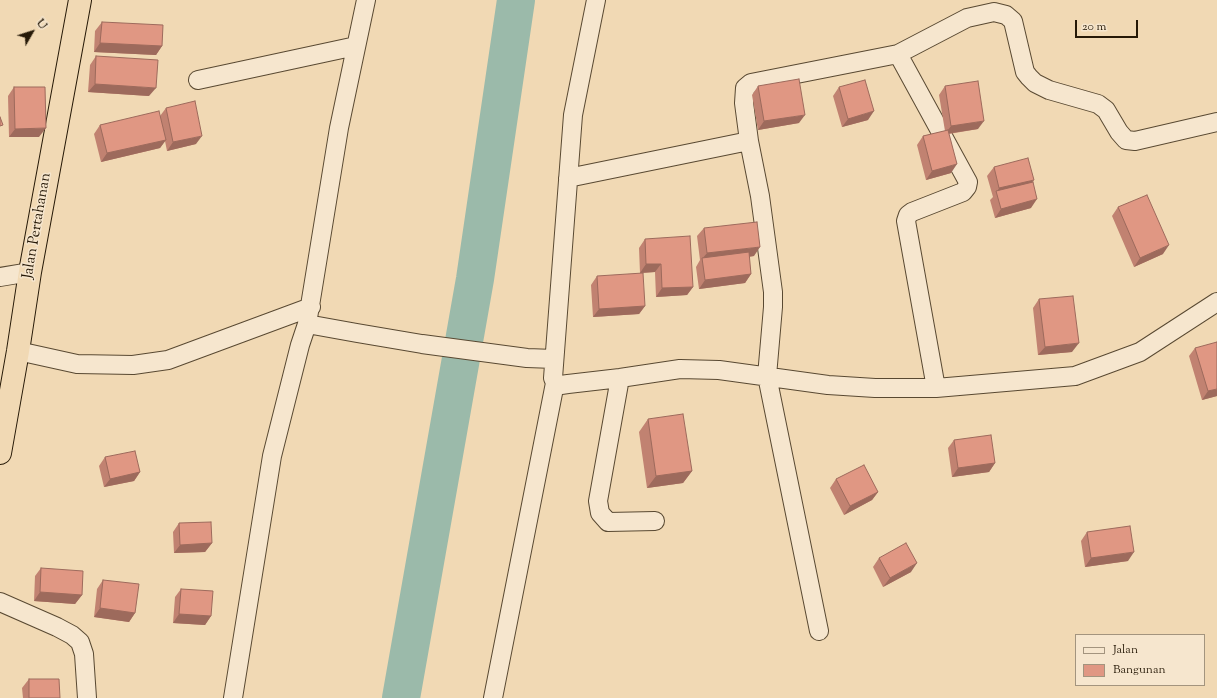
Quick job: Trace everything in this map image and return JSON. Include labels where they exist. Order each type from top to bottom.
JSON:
[{"type":"highway","name":"Jalan Pertahanan","points":[[0,453],[30,272],[80,0]]},
{"type":"street","points":[[232,698],[272,456],[309,315],[339,128],[366,0]]},
{"type":"street","points":[[493,698],[555,383],[553,378],[554,359],[574,115],[596,0]]},
{"type":"street","points":[[819,631],[767,376],[773,307],[772,292],[760,196],[749,140],[744,103],[746,88],[751,83],[898,54],[967,18],[994,12],[1006,15],[1013,21],[1025,72],[1035,83],[1050,90],[1098,104],[1106,110],[1119,132],[1126,140],[1135,141],[1217,122]]},
{"type":"street","points":[[198,80],[356,46]]},
{"type":"street","points":[[898,54],[968,182],[967,187],[962,192],[912,212],[908,215],[906,221],[936,388]]},
{"type":"street","points":[[568,178],[749,140]]},
{"type":"street","points":[[0,277],[30,272]]},
{"type":"street","points":[[555,383],[561,385],[680,369],[719,370],[828,385],[875,388],[936,388],[1075,376],[1140,352],[1217,302]]},
{"type":"street","points":[[18,351],[77,364],[133,366],[168,360],[309,315],[357,334],[527,358],[554,359]]},
{"type":"street","points":[[620,378],[598,501],[600,513],[608,522],[655,521]]},
{"type":"street","points":[[0,602],[57,627],[72,635],[80,642],[84,654],[87,698]]},
{"type":"building","points":[[102,22],[163,25],[162,46],[100,43]]},
{"type":"building","points":[[96,56],[158,60],[156,88],[95,84]]},
{"type":"building","points":[[799,79],[805,115],[764,121],[758,86]]},
{"type":"building","points":[[865,80],[874,111],[848,119],[839,87]]},
{"type":"building","points":[[978,81],[984,121],[951,126],[945,86]]},
{"type":"building","points":[[14,87],[45,87],[46,128],[15,129]]},
{"type":"building","points":[[195,101],[202,136],[173,142],[166,108]]},
{"type":"building","points":[[159,111],[166,140],[107,153],[100,125]]},
{"type":"building","points":[[0,117],[3,125],[0,126]]},
{"type":"building","points":[[948,130],[957,164],[932,171],[923,136]]},
{"type":"building","points":[[1028,158],[1034,180],[999,188],[994,167]]},
{"type":"building","points":[[1033,182],[1037,199],[1001,209],[996,191]]},
{"type":"building","points":[[1147,195],[1169,245],[1140,258],[1118,207]]},
{"type":"building","points":[[757,222],[760,247],[707,253],[704,228]]},
{"type":"building","points":[[690,236],[693,287],[662,288],[661,264],[646,264],[645,239]]},
{"type":"building","points":[[749,252],[751,274],[705,280],[702,258]]},
{"type":"building","points":[[643,273],[645,306],[599,309],[597,276]]},
{"type":"building","points":[[1073,296],[1079,343],[1045,347],[1039,299]]},
{"type":"building","points":[[1217,342],[1217,389],[1208,391],[1195,348]]},
{"type":"building","points":[[683,414],[692,471],[656,476],[648,419]]},
{"type":"building","points":[[991,435],[995,463],[958,468],[954,440]]},
{"type":"building","points":[[135,451],[140,472],[110,479],[105,457]]},
{"type":"building","points":[[864,465],[878,492],[850,506],[836,479]]},
{"type":"building","points":[[211,522],[212,543],[180,545],[179,523]]},
{"type":"building","points":[[1130,526],[1134,552],[1091,558],[1087,532]]},
{"type":"building","points":[[906,543],[917,563],[890,578],[879,558]]},
{"type":"building","points":[[41,568],[83,571],[82,595],[40,592]]},
{"type":"building","points":[[103,580],[139,584],[135,613],[100,608]]},
{"type":"building","points":[[181,589],[213,591],[211,616],[179,614]]},
{"type":"building","points":[[29,679],[59,679],[60,698],[29,698]]},
{"type":"waterway","points":[[401,698],[475,279],[516,0]]}]
